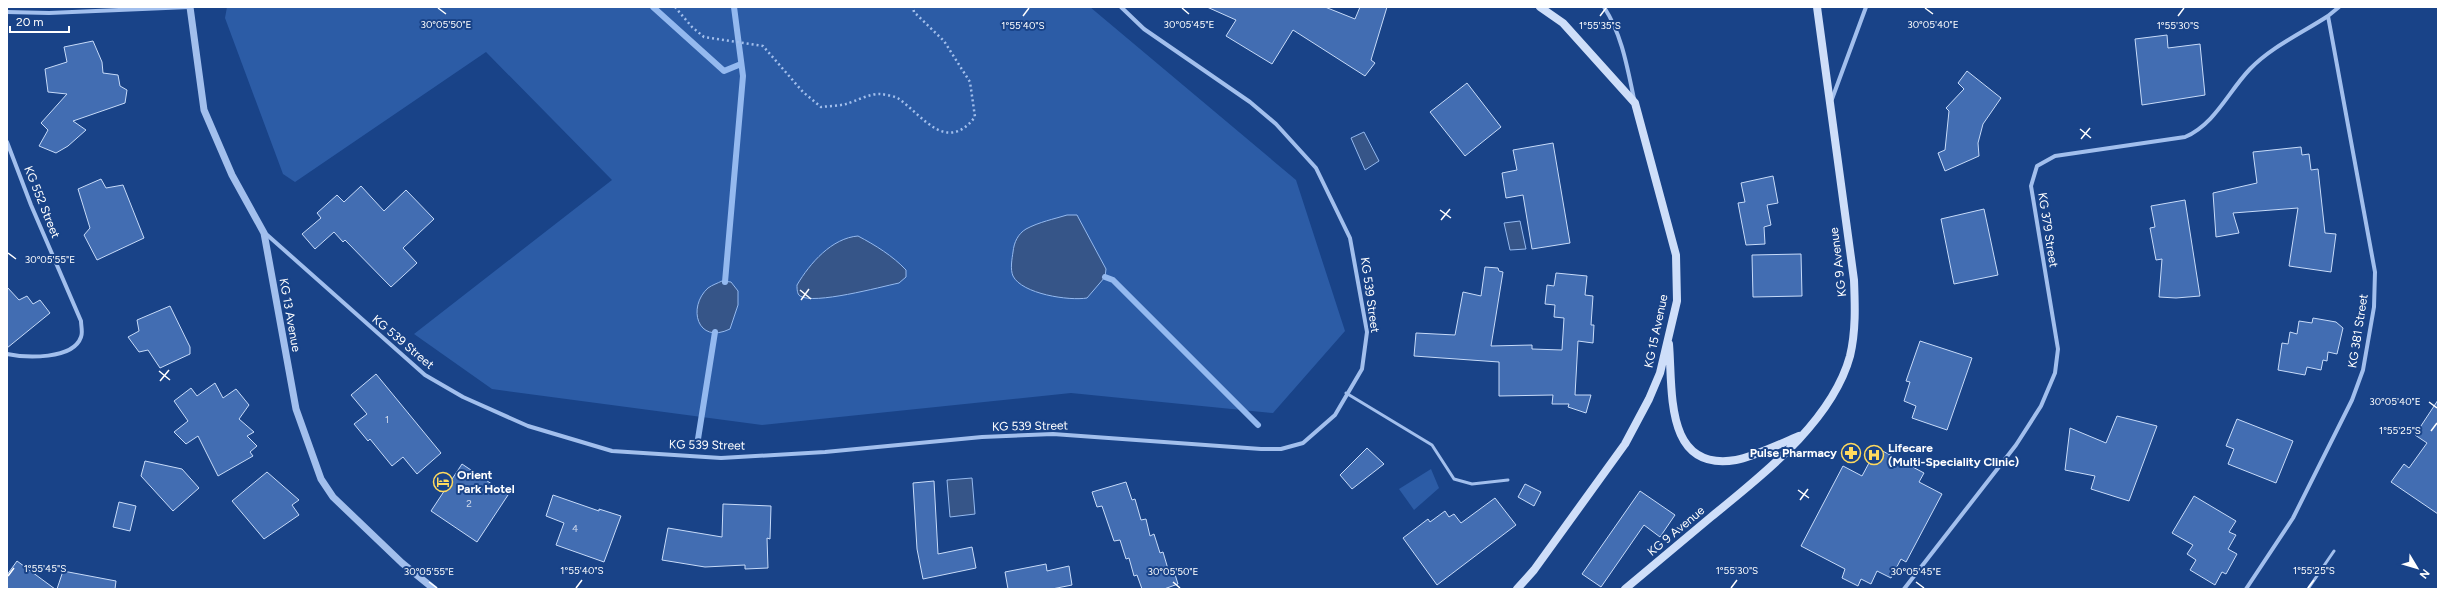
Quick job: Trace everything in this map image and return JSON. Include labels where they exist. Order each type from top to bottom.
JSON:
[{"type":"main road","name":"KG 15 Avenue","points":[[1517,589],[1534,570],[1624,444],[1657,380],[1677,301],[1676,255],[1634,103],[1564,24],[1540,7]]},
{"type":"main road","name":"KG 9 Avenue","points":[[1625,589],[1744,490],[1802,436],[1832,397],[1849,356],[1855,322],[1854,280],[1817,7]]},
{"type":"main road","points":[[1669,337],[1676,420],[1683,442],[1695,454],[1713,460],[1737,460],[1802,436]]},
{"type":"street","points":[[7,12],[49,13],[190,7]]},
{"type":"street","name":"KG 13 Avenue","points":[[190,7],[204,110],[232,174],[264,233],[296,409],[321,479],[333,497],[402,563],[434,589]]},
{"type":"street","name":"KG 539 Street","points":[[264,233],[425,375],[463,397],[528,426],[612,451],[721,458],[825,452],[982,437],[1053,434],[1217,447],[1281,449],[1303,443],[1335,415],[1346,393],[1362,369],[1367,332],[1350,238],[1316,168],[1276,124],[1250,102],[1144,29],[1121,7]]},
{"type":"street","points":[[1604,7],[1613,21],[1622,45],[1634,103]]},
{"type":"street","points":[[1830,104],[1866,7]]},
{"type":"street","points":[[2328,16],[2339,7]]},
{"type":"street","name":"KG 379 Street","points":[[1904,589],[2016,445],[2041,406],[2056,373],[2058,348],[2031,186],[2037,166],[2055,156],[2185,136],[2198,131],[2208,122],[2250,69],[2265,54],[2328,16]]},
{"type":"street","name":"KG 381 Street","points":[[2246,589],[2293,518],[2352,400],[2363,370],[2374,307],[2375,272],[2328,16]]},
{"type":"street","name":"KG 552 Street","points":[[7,142],[31,205],[81,321],[81,337],[72,348],[58,354],[24,357],[7,354]]},
{"type":"lane","points":[[1346,393],[1428,442],[1436,450],[1454,479],[1472,484],[1508,480]]},
{"type":"lane","points":[[2308,589],[2334,551]]},
{"type":"path","points":[[675,7],[692,27],[704,37],[763,46],[803,92],[821,107],[844,104],[879,94],[898,98],[916,115],[937,131],[954,132],[968,126],[975,117],[970,82],[944,41],[914,12],[913,7]]},
{"type":"shaded area","points":[[227,7],[1090,7],[1296,180],[1345,331],[1273,413],[1071,393],[762,425],[492,389],[414,334],[612,180],[486,52],[295,182],[283,174],[225,18]]},
{"type":"shaded area","points":[[1364,132],[1379,161],[1365,170],[1351,138]]},
{"type":"shaded area","points":[[1067,215],[1077,215],[1106,269],[1105,277],[1087,298],[1079,299],[1058,297],[1036,292],[1018,282],[1012,273],[1015,242],[1021,233],[1036,224]]},
{"type":"shaded area","points":[[1520,221],[1526,249],[1510,250],[1504,223]]},
{"type":"shaded area","points":[[858,236],[890,255],[906,270],[906,277],[899,283],[832,297],[807,298],[800,296],[797,291],[797,285],[815,260],[839,241]]},
{"type":"shaded area","points":[[722,281],[731,282],[738,291],[738,305],[730,329],[719,333],[710,332],[703,328],[699,322],[697,314],[698,305],[708,288]]},
{"type":"shaded area","points":[[1431,469],[1439,488],[1414,510],[1399,489]]},
{"type":"shaded area","points":[[972,478],[975,514],[950,517],[947,480]]},
{"type":"building","points":[[1207,7],[1325,7],[1355,19],[1360,7],[1387,7],[1371,60],[1375,63],[1365,76],[1293,30],[1272,64],[1226,36],[1236,20]]},
{"type":"building","points":[[2167,35],[2168,48],[2200,44],[2205,95],[2142,105],[2135,39]]},
{"type":"building","points":[[93,41],[102,62],[103,73],[118,75],[120,86],[127,90],[125,103],[73,121],[86,130],[68,146],[56,153],[39,146],[48,130],[41,123],[67,94],[48,92],[45,69],[67,62],[64,47]]},
{"type":"building","points":[[1967,71],[2001,98],[1983,124],[1978,143],[1979,156],[1945,171],[1938,153],[1945,150],[1949,111],[1946,108],[1964,89],[1958,83]]},
{"type":"building","points":[[1467,83],[1501,127],[1465,156],[1430,112]]},
{"type":"building","points":[[1553,143],[1570,243],[1532,249],[1523,195],[1506,198],[1502,173],[1517,170],[1513,150]]},
{"type":"building","points":[[2301,147],[2302,155],[2309,154],[2311,170],[2318,169],[2325,233],[2336,234],[2331,272],[2289,266],[2298,208],[2233,213],[2239,233],[2216,237],[2213,193],[2257,183],[2253,152]]},
{"type":"building","points":[[1773,176],[1778,203],[1767,205],[1771,225],[1764,227],[1765,244],[1746,245],[1738,203],[1745,202],[1741,183]]},
{"type":"building","points":[[101,179],[106,188],[123,185],[144,238],[97,260],[84,235],[90,228],[78,189]]},
{"type":"building","points":[[361,186],[384,211],[406,190],[434,219],[403,248],[417,263],[391,287],[345,240],[343,242],[334,232],[315,249],[302,234],[321,218],[317,213],[337,195],[344,202]]},
{"type":"building","points":[[2185,200],[2200,296],[2176,298],[2159,297],[2162,259],[2156,260],[2150,228],[2155,227],[2151,206]]},
{"type":"building","points":[[1984,209],[1998,275],[1954,284],[1941,219]]},
{"type":"building","points":[[1801,254],[1802,296],[1753,297],[1752,255]]},
{"type":"building","points":[[1485,267],[1498,268],[1499,271],[1503,272],[1491,346],[1532,345],[1532,349],[1562,350],[1564,318],[1554,317],[1555,305],[1545,304],[1547,285],[1554,286],[1556,273],[1587,276],[1585,295],[1593,296],[1591,325],[1594,325],[1593,343],[1578,341],[1575,395],[1591,395],[1586,413],[1568,407],[1569,404],[1552,404],[1553,395],[1499,396],[1499,362],[1414,356],[1416,333],[1455,335],[1463,292],[1481,296]]},
{"type":"building","points":[[7,287],[19,300],[27,296],[33,304],[40,300],[50,313],[7,348]]},
{"type":"building","points":[[170,306],[190,347],[190,354],[160,368],[148,350],[139,352],[128,337],[139,331],[137,320]]},
{"type":"building","points":[[2313,318],[2336,322],[2343,328],[2337,354],[2328,352],[2327,361],[2323,360],[2321,370],[2307,367],[2305,375],[2278,370],[2282,343],[2288,344],[2290,332],[2297,334],[2299,321],[2312,323]]},
{"type":"building","points":[[1920,341],[1972,358],[1947,430],[1912,418],[1916,406],[1904,401],[1910,382],[1906,381]]},
{"type":"building","points":[[376,374],[441,453],[417,474],[403,457],[392,466],[370,439],[368,441],[354,424],[367,414],[351,395]]},
{"type":"building","points":[[215,383],[223,398],[236,389],[249,405],[239,419],[254,432],[247,436],[257,446],[250,452],[253,456],[218,476],[198,436],[186,444],[174,432],[188,421],[174,401],[191,388],[197,396]]},
{"type":"building","points":[[2438,400],[2438,514],[2391,482],[2404,464],[2409,468],[2427,443],[2415,435]]},
{"type":"building","points":[[2117,416],[2157,426],[2129,501],[2091,489],[2095,476],[2065,470],[2070,428],[2106,443]]},
{"type":"building","points":[[2237,419],[2293,441],[2276,483],[2228,464],[2234,449],[2226,446]]},
{"type":"building","points":[[1367,448],[1384,464],[1352,489],[1340,475]]},
{"type":"building","points":[[1877,448],[1924,473],[1919,482],[1942,494],[1906,562],[1901,559],[1891,578],[1877,571],[1871,584],[1861,579],[1858,586],[1842,578],[1845,569],[1801,546],[1843,466],[1862,476]]},
{"type":"building","points":[[145,461],[182,469],[199,488],[173,511],[141,476]]},
{"type":"building","points":[[462,464],[508,495],[477,542],[431,511]]},
{"type":"building","points":[[267,472],[299,500],[292,505],[299,515],[264,539],[232,501]]},
{"type":"building","points":[[934,481],[938,554],[972,547],[976,568],[923,579],[917,549],[913,483]]},
{"type":"building","points":[[1126,482],[1132,500],[1135,499],[1141,520],[1146,519],[1150,536],[1154,534],[1160,553],[1163,552],[1168,569],[1173,568],[1178,584],[1164,589],[1142,589],[1137,575],[1134,576],[1129,558],[1126,559],[1120,540],[1114,541],[1102,506],[1097,507],[1092,492]]},
{"type":"building","points":[[1525,484],[1541,492],[1534,506],[1518,497]]},
{"type":"building","points":[[1640,491],[1675,515],[1660,537],[1644,525],[1601,587],[1582,574]]},
{"type":"building","points":[[553,495],[599,511],[599,509],[621,516],[604,562],[556,545],[564,523],[546,516]]},
{"type":"building","points":[[2194,496],[2236,521],[2229,532],[2236,535],[2228,549],[2237,554],[2226,574],[2222,572],[2215,585],[2190,570],[2196,560],[2187,554],[2193,545],[2172,533]]},
{"type":"building","points":[[1495,498],[1516,525],[1437,585],[1403,538],[1428,519],[1430,522],[1445,511],[1449,517],[1454,514],[1461,523]]},
{"type":"building","points":[[119,502],[136,506],[130,531],[113,527]]},
{"type":"building","points":[[723,504],[771,506],[770,539],[767,538],[768,568],[745,569],[745,565],[705,567],[662,560],[668,528],[722,537]]},
{"type":"building","points":[[17,561],[55,589],[7,589],[7,575]]},
{"type":"building","points":[[1046,564],[1047,571],[1069,566],[1072,585],[1052,589],[1008,589],[1005,572]]},
{"type":"building","points":[[63,571],[116,581],[115,589],[57,589]]},
{"type":"waterway","points":[[653,7],[724,71],[741,64]]},
{"type":"waterway","points":[[725,282],[743,76],[734,7]]},
{"type":"waterway","points":[[1105,277],[1113,280],[1258,425]]},
{"type":"waterway","points":[[698,439],[715,332]]},
{"type":"place","name":"Pulse Pharmacy","points":[[1851,453]]},
{"type":"place","name":"Lifecare (Multi-Speciality Clinic)","points":[[1874,455]]},
{"type":"place","name":"Orient Park Hotel","points":[[443,482]]}]
